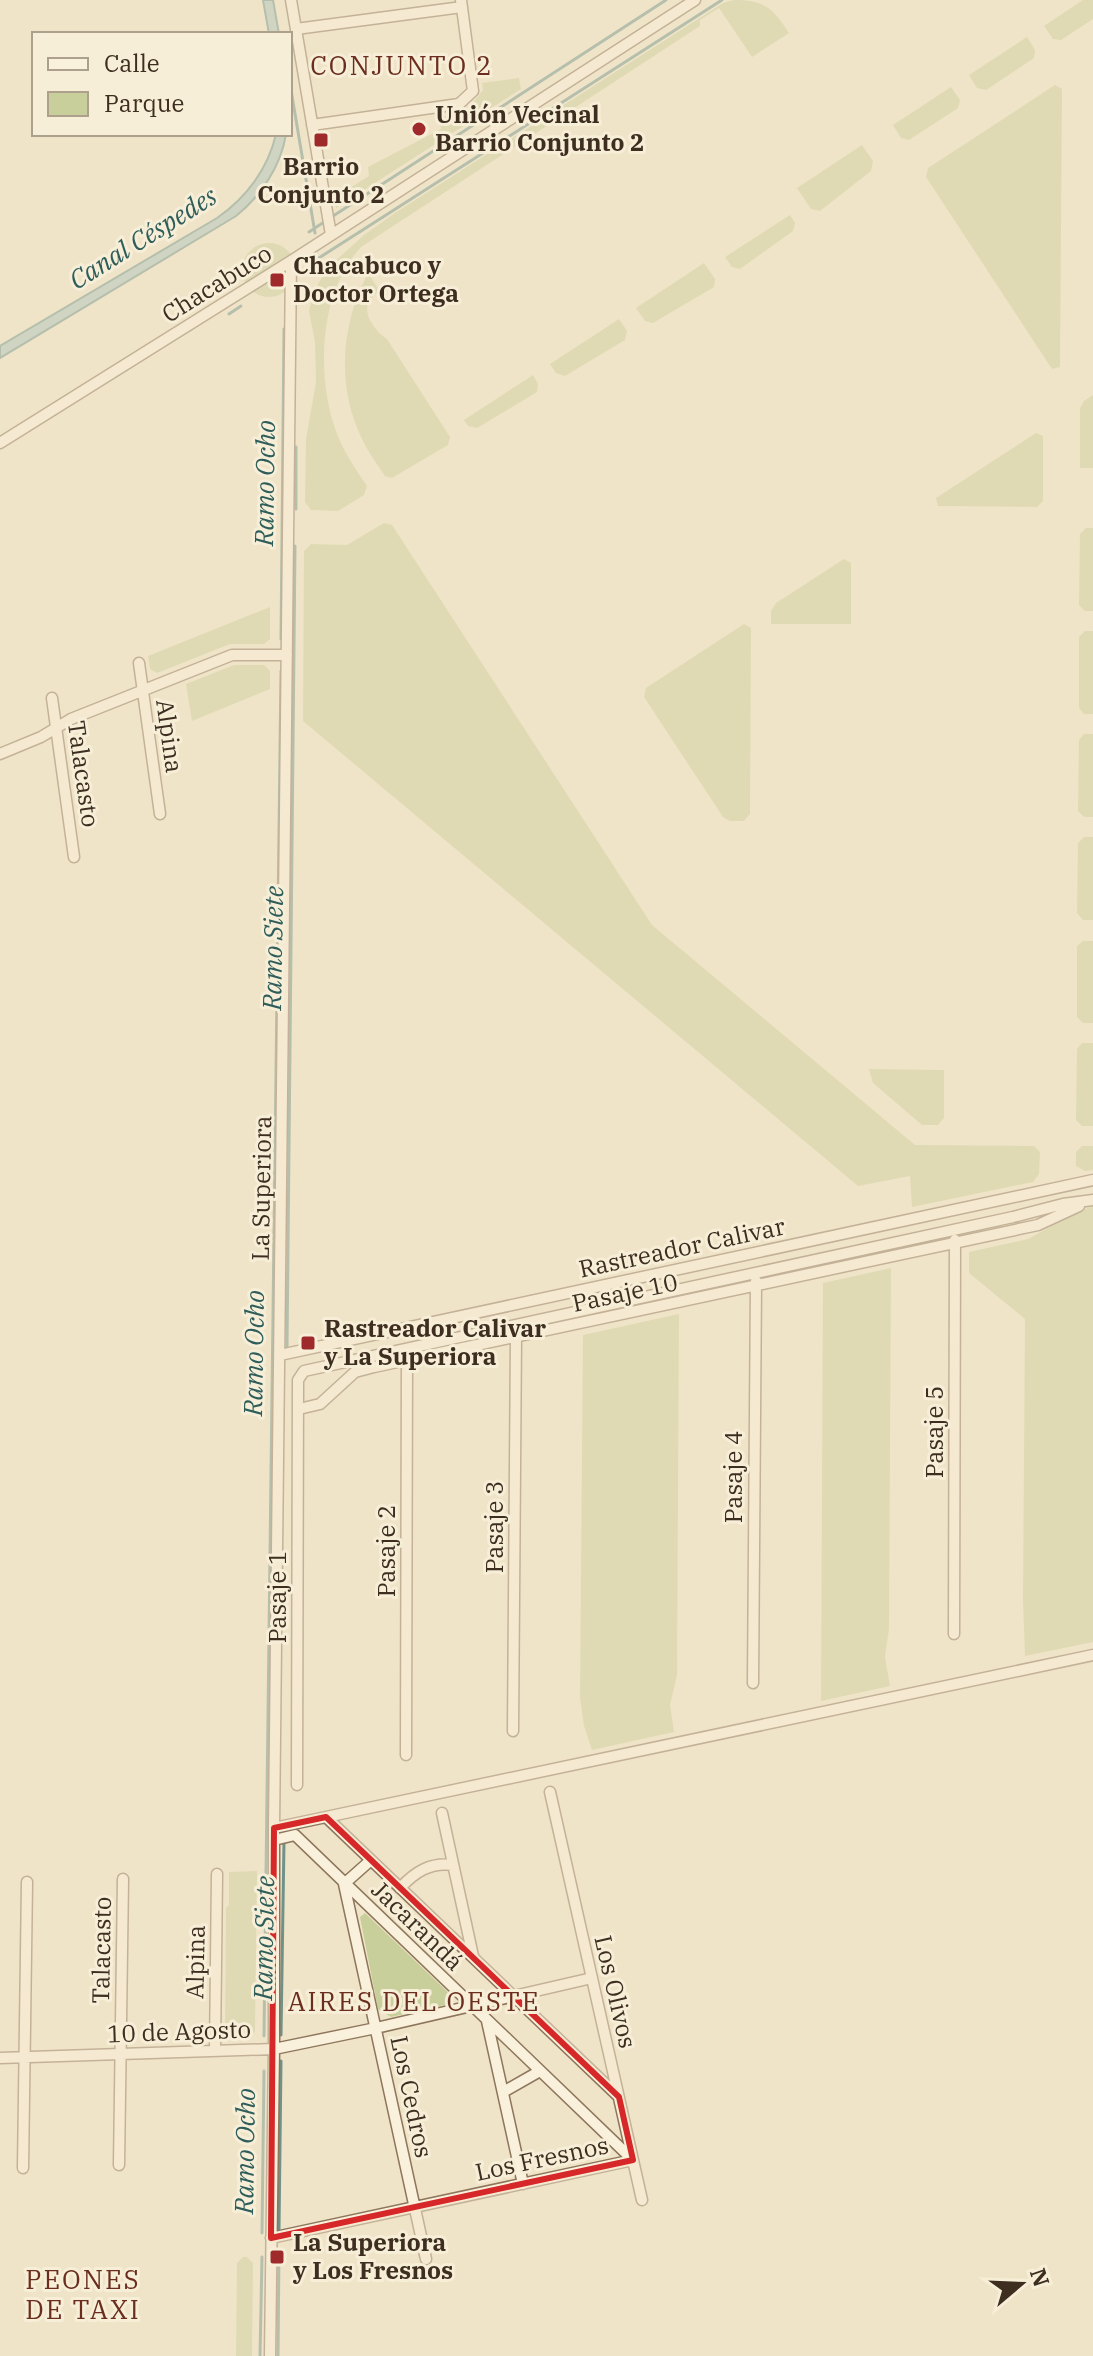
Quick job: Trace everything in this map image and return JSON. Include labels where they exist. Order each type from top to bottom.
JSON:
[{"type":"street","points":[[291,0],[330,231]]},
{"type":"street","name":"Chacabuco","points":[[0,443],[291,261],[330,231],[695,0]]},
{"type":"street","points":[[296,29],[461,3],[473,91],[459,104],[312,125]]},
{"type":"street","name":"La Superiora","points":[[270,2356],[291,261]]},
{"type":"street","points":[[0,754],[71,719],[232,655],[287,655]]},
{"type":"street","name":"Alpina","points":[[139,663],[160,814]]},
{"type":"street","name":"Talacasto","points":[[52,698],[74,857]]},
{"type":"street","name":"Rastreador Calivar","points":[[280,1355],[1093,1180]]},
{"type":"street","name":"Pasaje 10","points":[[1093,1200],[516,1324],[407,1354],[355,1372],[320,1404],[299,1409],[298,1380],[304,1371],[407,1354],[516,1337],[955,1243],[1038,1225],[1093,1200]]},
{"type":"street","name":"Pasaje 5","points":[[954,1634],[955,1230]]},
{"type":"street","name":"Pasaje 4","points":[[753,1683],[756,1271]]},
{"type":"street","name":"Pasaje 3","points":[[513,1731],[516,1324]]},
{"type":"street","name":"Pasaje 2","points":[[406,1755],[407,1354]]},
{"type":"street","name":"Pasaje 1","points":[[297,1785],[299,1409]]},
{"type":"street","points":[[274,1834],[326,1817],[1093,1655]]},
{"type":"street","name":"Los Olivos","points":[[550,1792],[642,2200]]},
{"type":"street","points":[[442,1813],[473,1958]]},
{"type":"street","name":"Jacarandá","points":[[326,1817],[619,2097]]},
{"type":"street","name":"Jacarandá","points":[[274,1834],[295,1835],[633,2160]]},
{"type":"street","points":[[344,1884],[371,1860]]},
{"type":"street","points":[[400,1888],[421,1870],[441,1863],[453,1865]]},
{"type":"street","name":"Alpina","points":[[215,2051],[217,1874]]},
{"type":"street","name":"Talacasto","points":[[119,2165],[123,1879]]},
{"type":"street","points":[[23,2168],[27,1882]]},
{"type":"street","name":"Los Cedros","points":[[344,1884],[426,2259]]},
{"type":"street","name":"10 de Agosto","points":[[0,2058],[274,2049],[592,1978]]},
{"type":"street","points":[[487,2020],[523,2184]]},
{"type":"street","points":[[503,2092],[540,2071]]},
{"type":"street","name":"Los Fresnos","points":[[271,2238],[633,2160]]},
{"type":"highlighted area","points":[[326,1817],[619,2097],[633,2160],[271,2238],[274,1828]]},
{"type":"green space","points":[[734,0],[767,7],[789,33],[752,57],[719,8],[700,20],[700,26],[361,247],[347,265],[329,310],[324,361],[336,431],[367,486],[364,495],[338,511],[311,510],[305,502],[306,439],[316,382],[315,342],[309,311],[313,293],[325,272],[364,235],[395,213],[723,3]]},
{"type":"green space","points":[[1083,0],[1093,0],[1093,19],[1061,40],[1053,39],[1044,26]]},
{"type":"green space","points":[[1027,37],[1035,50],[1034,58],[986,90],[977,88],[969,75]]},
{"type":"green space","points":[[519,78],[521,89],[336,208],[334,198],[369,176],[368,167],[441,129],[439,117],[465,113],[483,90],[482,83]]},
{"type":"green space","points":[[1055,85],[1062,89],[1060,367],[1052,369],[926,177],[928,168]]},
{"type":"green space","points":[[951,87],[960,100],[958,108],[909,140],[901,138],[893,125]]},
{"type":"green space","points":[[862,145],[873,161],[871,171],[820,211],[811,209],[797,188]]},
{"type":"green space","points":[[790,215],[795,223],[793,231],[740,269],[732,267],[725,257]]},
{"type":"green space","points":[[269,243],[288,251],[296,270],[288,289],[269,297],[250,289],[242,270],[250,251]]},
{"type":"green space","points":[[704,263],[715,279],[714,287],[653,323],[645,321],[636,308]]},
{"type":"green space","points":[[368,273],[383,296],[377,293],[371,298],[368,317],[387,339],[450,437],[448,445],[392,478],[385,476],[362,439],[348,398],[345,377],[347,334]]},
{"type":"green space","points":[[619,319],[627,331],[625,340],[565,376],[556,373],[550,364]]},
{"type":"green space","points":[[533,375],[538,384],[537,392],[477,428],[468,426],[464,420]]},
{"type":"green space","points":[[1093,395],[1093,468],[1080,468],[1080,408]]},
{"type":"green space","points":[[1036,433],[1043,436],[1043,501],[1037,507],[938,506],[936,498]]},
{"type":"green space","points":[[384,523],[392,525],[652,925],[915,1145],[1034,1146],[1040,1152],[1039,1174],[1033,1182],[912,1207],[910,1176],[858,1186],[303,721],[304,551],[311,544],[347,545]]},
{"type":"green space","points":[[1086,528],[1093,528],[1093,611],[1085,611],[1079,605],[1080,534]]},
{"type":"green space","points":[[844,559],[851,563],[851,624],[771,624],[771,611],[776,603]]},
{"type":"green space","points":[[270,607],[270,639],[264,644],[230,644],[157,673],[150,669],[148,656]]},
{"type":"green space","points":[[744,624],[751,628],[750,814],[744,821],[730,821],[723,817],[644,697],[646,688]]},
{"type":"green space","points":[[1085,631],[1093,631],[1093,714],[1084,714],[1079,708],[1079,637]]},
{"type":"green space","points":[[234,665],[264,665],[270,671],[270,689],[192,721],[186,684]]},
{"type":"green space","points":[[1084,734],[1093,734],[1093,817],[1084,817],[1078,811],[1079,740]]},
{"type":"green space","points":[[1084,837],[1093,837],[1093,920],[1083,920],[1077,913],[1078,843]]},
{"type":"green space","points":[[1083,941],[1093,941],[1093,1023],[1083,1023],[1077,1017],[1077,946]]},
{"type":"green space","points":[[1082,1043],[1093,1043],[1093,1126],[1082,1126],[1076,1120],[1077,1049]]},
{"type":"green space","points":[[869,1069],[944,1070],[944,1118],[938,1125],[922,1125],[873,1083]]},
{"type":"green space","points":[[1082,1146],[1093,1146],[1093,1170],[1085,1171],[1076,1166],[1076,1152]]},
{"type":"green space","points":[[1093,1206],[1093,1642],[1025,1656],[1025,1319],[969,1273],[969,1252],[1028,1239]]},
{"type":"green space","points":[[891,1268],[889,1629],[885,1657],[890,1686],[821,1701],[823,1283]]},
{"type":"green space","points":[[679,1314],[677,1675],[670,1705],[674,1732],[592,1750],[584,1726],[580,1697],[583,1335]]},
{"type":"green space","points":[[257,1871],[255,2031],[250,2037],[230,2038],[225,2032],[229,1872]]},
{"type":"green space","points":[[365,1913],[453,1997],[449,2004],[391,2017],[378,2009],[360,1917]]},
{"type":"green space","points":[[243,2257],[253,2263],[252,2356],[236,2356],[237,2263]]},
{"type":"water","points":[[263,0],[273,0],[279,32],[269,32]]},
{"type":"water","points":[[275,136],[286,136],[275,169],[254,199],[236,216],[0,358],[0,346],[228,210],[254,182]]},
{"type":"waterway","points":[[330,218],[666,0]]},
{"type":"waterway","points":[[311,263],[722,0]]},
{"type":"waterway","name":"Ramo Siete","points":[[292,96],[315,233]]},
{"type":"waterway","name":"Ramo Siete","points":[[309,232],[324,222]]},
{"type":"waterway","points":[[229,314],[241,306]]},
{"type":"waterway","name":"Ramo Ocho","points":[[281,639],[284,329]]},
{"type":"waterway","name":"Ramo Siete","points":[[296,447],[296,509]]},
{"type":"waterway","name":"Ramo Siete","points":[[287,1349],[295,546]]},
{"type":"waterway","name":"Ramo Ocho","points":[[264,2036],[281,671]]},
{"type":"waterway","name":"Ramo Siete","points":[[281,2035],[284,1842]]},
{"type":"waterway","name":"Ramo Siete","points":[[279,2229],[281,2061]]},
{"type":"waterway","name":"Ramo Ocho","points":[[262,2233],[264,2071]]},
{"type":"waterway","name":"Ramo Siete","points":[[278,2356],[279,2250]]},
{"type":"waterway","name":"Ramo Ocho","points":[[260,2356],[262,2257]]},
{"type":"place","name":"Unión Vecinal Barrio Conjunto 2","points":[[419,129]]},
{"type":"place","name":"Barrio Conjunto 2","points":[[321,140]]},
{"type":"place","name":"Chacabuco y Doctor Ortega","points":[[277,280]]},
{"type":"place","name":"Rastreador Calivar y La Superiora","points":[[308,1343]]},
{"type":"place","name":"La Superiora y Los Fresnos","points":[[277,2257]]},
{"type":"district","name":"CONJUNTO 2","points":[[402,66]]},
{"type":"district","name":"AIRES DEL OESTE","points":[[414,2002]]},
{"type":"district","name":"PEONES DE TAXI","points":[[83,2295]]},
{"type":"water label","name":"Canal Céspedes","points":[[143,238]]}]
